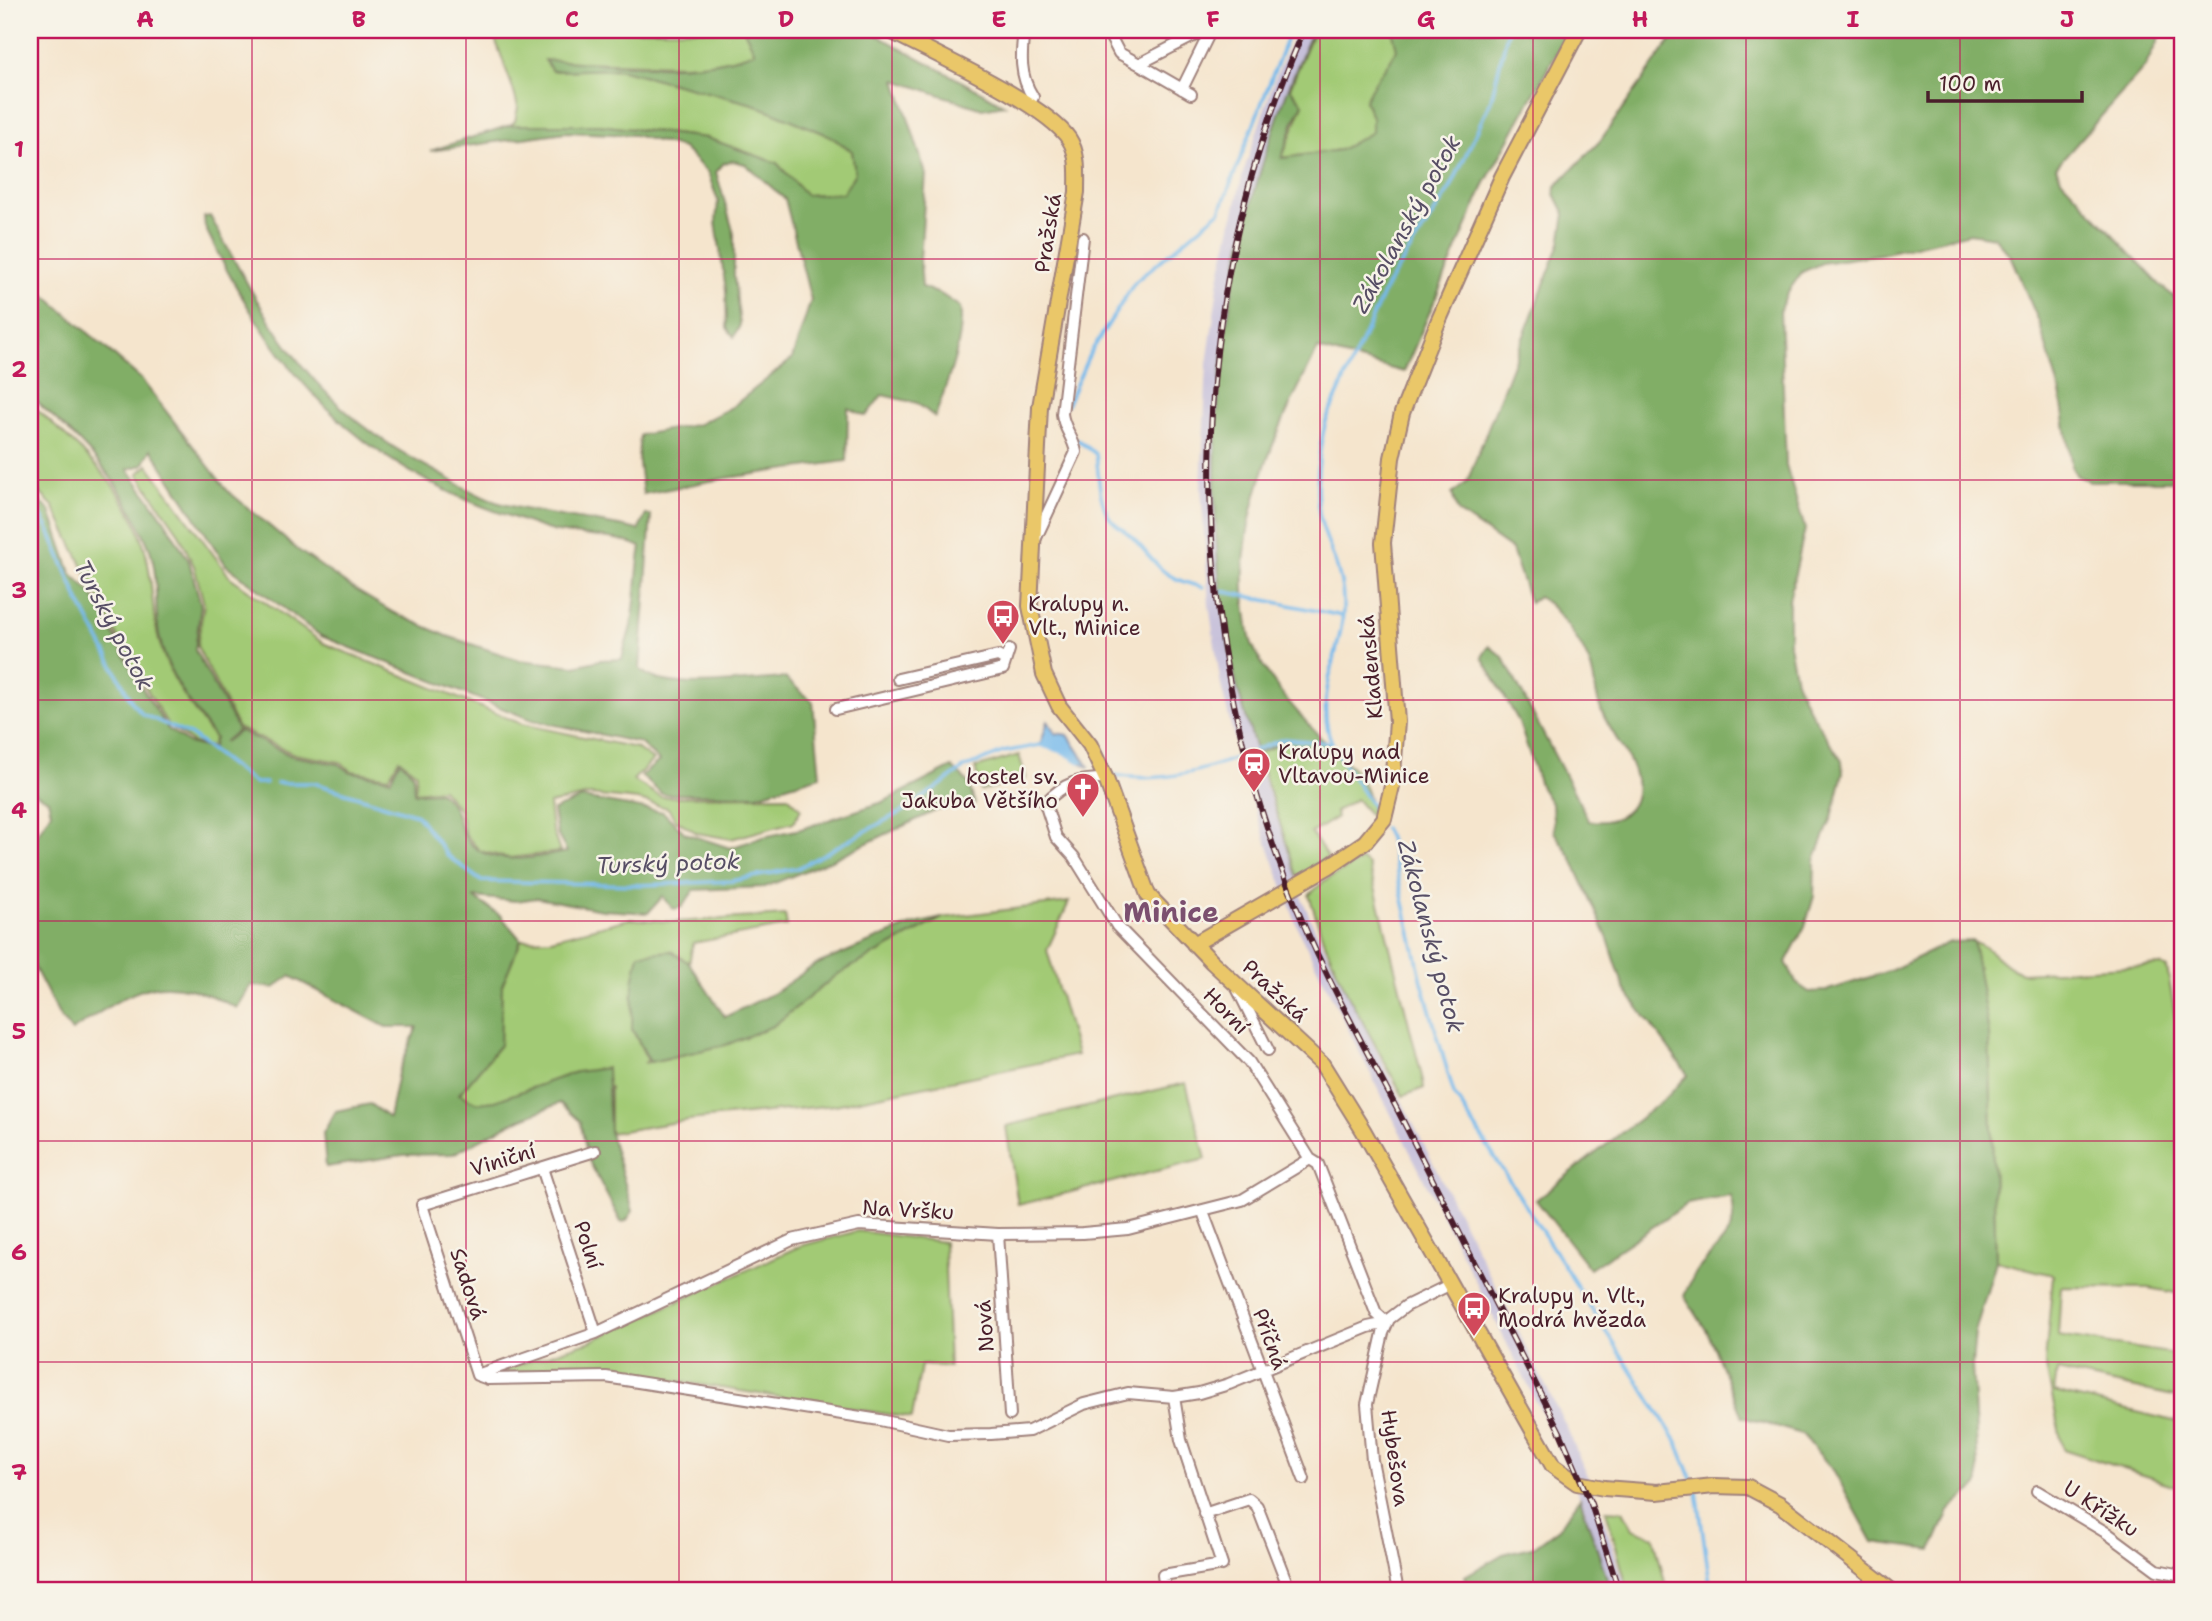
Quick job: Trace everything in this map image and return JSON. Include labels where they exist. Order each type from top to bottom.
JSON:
[{"type":"main road","name":"Pražská","points":[[889,30],[1031,101],[1055,122],[1071,141],[1076,160],[1077,192],[1040,407],[1030,606],[1044,674],[1059,706],[1090,745],[1106,779],[1148,895],[1194,944],[1322,1064],[1451,1284],[1553,1466],[1583,1484],[1657,1492],[1708,1487],[1748,1488],[1765,1494],[1892,1591]]},
{"type":"main road","name":"Kladenská","points":[[1194,944],[1328,867],[1375,831],[1389,807],[1397,722],[1383,543],[1387,492],[1402,413],[1438,322],[1502,177],[1580,30]]},
{"type":"street","points":[[1031,101],[1021,70],[1023,33],[1034,30]]},
{"type":"street","points":[[1107,30],[1119,53],[1186,91],[1211,30]]},
{"type":"street","points":[[1139,64],[1205,30]]},
{"type":"street","name":"Pražská","points":[[1032,545],[1076,452],[1073,437],[1064,428],[1062,414],[1083,238]]},
{"type":"street","points":[[836,709],[1003,669],[1007,655],[898,679]]},
{"type":"street","name":"Horní","points":[[1106,779],[1080,778],[1069,782],[1045,803],[1056,837],[1074,857],[1117,926],[1249,1062],[1310,1159],[1323,1171],[1376,1312],[1387,1324]]},
{"type":"street","points":[[1236,984],[1268,1050]]},
{"type":"street","name":"Viniční","points":[[422,1205],[595,1151]]},
{"type":"street","name":"Na Vršku","points":[[477,1375],[596,1333],[792,1240],[859,1225],[998,1234],[1083,1233],[1128,1229],[1203,1212],[1254,1195],[1310,1159]]},
{"type":"street","name":"Polní","points":[[542,1168],[596,1333]]},
{"type":"street","name":"Sadová","points":[[422,1205],[477,1375]]},
{"type":"street","name":"Příčná","points":[[1203,1212],[1304,1479]]},
{"type":"street","name":"Nová","points":[[998,1234],[1010,1415]]},
{"type":"street","points":[[477,1375],[488,1379],[584,1375],[640,1381],[726,1398],[880,1420],[948,1435],[1029,1431],[1084,1404],[1128,1393],[1174,1397],[1219,1387],[1368,1327],[1387,1324],[1399,1310],[1451,1284]]},
{"type":"street","name":"Hybešova","points":[[1387,1324],[1367,1404],[1367,1419],[1398,1591]]},
{"type":"street","points":[[1165,1591],[1163,1576],[1222,1565],[1181,1440],[1174,1397]]},
{"type":"street","name":"U Křížku","points":[[2037,1491],[2107,1533],[2157,1570],[2182,1575]]},
{"type":"street","points":[[1204,1514],[1249,1499],[1257,1506],[1290,1591]]},
{"type":"shaded area","points":[[1296,30],[1313,30],[1288,87],[1234,282],[1222,365],[1216,486],[1224,603],[1237,683],[1261,771],[1297,876],[1297,886],[1314,927],[1567,1428],[1598,1502],[1627,1591],[1611,1591],[1584,1507],[1553,1435],[1300,934],[1246,785],[1221,686],[1209,605],[1201,487],[1207,364],[1219,279],[1243,173],[1274,81]]},
{"type":"green space","points":[[492,30],[744,30],[756,52],[723,63],[681,65],[546,61],[552,71],[619,69],[754,104],[828,135],[852,151],[855,173],[843,193],[806,195],[777,163],[707,138],[599,125],[510,125],[515,121],[518,107]]},
{"type":"green space","points":[[744,30],[868,30],[1005,105],[982,109],[896,80],[926,174],[920,260],[922,287],[942,295],[960,307],[957,347],[935,417],[917,403],[882,395],[866,416],[848,408],[847,461],[726,478],[643,494],[638,456],[640,435],[699,424],[732,407],[792,359],[811,300],[785,199],[745,164],[733,161],[724,163],[716,172],[734,234],[734,277],[740,325],[734,337],[727,328],[726,290],[716,222],[718,201],[708,173],[683,148],[634,135],[566,132],[430,151],[510,125],[599,125],[707,138],[777,163],[806,195],[843,193],[855,173],[852,151],[828,135],[753,104],[619,69],[552,71],[545,60],[652,66],[704,64],[755,52]]},
{"type":"green space","points":[[1313,30],[1290,88],[1303,104],[1294,121],[1282,158],[1340,150],[1372,132],[1372,117],[1365,101],[1397,49],[1392,30],[1569,30],[1485,183],[1404,372],[1318,349],[1287,412],[1273,445],[1251,513],[1245,548],[1244,583],[1248,628],[1252,644],[1268,674],[1335,754],[1283,743],[1257,753],[1236,682],[1222,602],[1216,519],[1216,435],[1224,350],[1237,266],[1257,184],[1282,105]]},
{"type":"green space","points":[[1314,30],[1392,30],[1398,49],[1365,101],[1372,117],[1372,132],[1340,150],[1282,158],[1303,104],[1290,88]]},
{"type":"green space","points":[[1678,30],[1708,30],[1712,36],[1730,35],[1740,30],[2163,30],[2145,67],[2056,167],[2061,179],[2161,286],[2182,303],[2182,481],[2090,481],[2077,476],[2072,468],[2060,392],[2039,322],[2010,255],[1994,237],[1970,233],[1881,254],[1822,263],[1802,272],[1787,293],[1780,309],[1786,465],[1805,529],[1789,600],[1789,644],[1796,681],[1808,708],[1842,761],[1843,773],[1832,817],[1815,860],[1814,896],[1805,926],[1786,962],[1796,983],[1809,992],[1826,991],[1892,970],[1950,942],[1973,941],[1989,1035],[1996,1261],[1975,1332],[1972,1366],[1979,1484],[1949,1511],[1932,1550],[1873,1542],[1834,1471],[1802,1434],[1742,1417],[1708,1333],[1684,1295],[1697,1271],[1730,1229],[1734,1208],[1731,1196],[1687,1204],[1590,1269],[1536,1200],[1667,1097],[1688,1075],[1624,988],[1608,939],[1571,857],[1554,832],[1552,805],[1541,788],[1518,720],[1482,657],[1489,646],[1503,657],[1589,821],[1617,818],[1630,808],[1636,791],[1634,771],[1602,712],[1591,666],[1574,634],[1545,601],[1538,597],[1530,603],[1512,550],[1458,512],[1452,494],[1467,482],[1560,243],[1565,214],[1555,194],[1556,186],[1600,141]]},
{"type":"green space","points":[[210,216],[254,296],[300,363],[326,393],[393,446],[473,492],[513,507],[638,530],[646,515],[651,515],[640,669],[651,677],[687,684],[785,678],[813,702],[820,776],[757,795],[662,794],[641,776],[659,761],[640,743],[532,720],[321,636],[226,565],[151,449],[143,465],[128,469],[165,521],[189,561],[201,605],[195,650],[238,730],[224,742],[240,731],[292,756],[338,764],[351,772],[391,779],[400,760],[413,774],[414,793],[440,792],[447,798],[472,846],[496,857],[511,858],[567,852],[557,834],[553,810],[582,798],[663,812],[685,833],[730,848],[801,829],[883,802],[952,767],[968,782],[975,804],[937,810],[829,861],[765,887],[694,890],[682,907],[673,909],[663,896],[648,913],[602,910],[537,898],[516,901],[473,897],[501,916],[521,940],[502,985],[500,1045],[459,1094],[477,1103],[495,1101],[576,1072],[607,1068],[610,1133],[633,1211],[626,1221],[621,1222],[588,1159],[580,1121],[560,1103],[511,1123],[453,1154],[403,1155],[326,1167],[323,1133],[336,1111],[370,1104],[389,1118],[398,1073],[417,1027],[386,1027],[290,976],[274,988],[251,985],[237,1008],[189,989],[169,986],[151,988],[115,1003],[72,1031],[61,1019],[30,959],[30,846],[51,812],[48,800],[30,790],[30,490],[50,511],[71,573],[92,593],[139,683],[168,729],[188,743],[212,749],[215,738],[181,690],[163,649],[159,635],[153,560],[140,525],[115,483],[85,447],[30,396],[30,282],[141,379],[228,491],[298,550],[352,588],[394,613],[447,636],[519,660],[575,666],[600,660],[622,659],[631,626],[641,547],[610,538],[551,531],[457,496],[408,471],[365,441],[326,407],[291,369],[260,326],[205,227],[204,217]]},
{"type":"green space","points":[[30,403],[104,474],[128,508],[147,556],[156,626],[163,655],[182,692],[214,738],[212,747],[193,743],[168,725],[128,658],[53,506],[30,483]]},
{"type":"green space","points":[[148,465],[230,577],[323,643],[522,724],[636,748],[653,760],[633,780],[661,797],[788,796],[801,809],[794,822],[731,839],[697,833],[675,819],[668,808],[638,800],[589,795],[549,804],[552,829],[560,852],[509,858],[480,851],[465,834],[459,809],[442,789],[415,792],[416,773],[399,759],[389,777],[352,771],[340,762],[294,754],[238,728],[197,646],[204,604],[194,566],[178,532],[138,474]]},
{"type":"green space","points":[[1283,743],[1334,755],[1355,770],[1363,783],[1374,820],[1356,799],[1335,812],[1337,817],[1311,833],[1328,857],[1297,876],[1257,753]]},
{"type":"green space","points":[[1019,755],[1026,778],[981,791],[975,768]]},
{"type":"green space","points":[[1362,860],[1368,865],[1376,891],[1423,1081],[1424,1088],[1403,1096],[1348,995],[1323,939],[1309,895],[1324,881]]},
{"type":"green space","points":[[1069,902],[1047,950],[1077,1055],[835,1105],[689,1120],[610,1133],[610,1087],[576,1072],[495,1101],[477,1103],[459,1094],[500,1045],[502,985],[521,940],[551,939],[629,919],[675,922],[785,915],[787,926],[693,943],[689,963],[671,951],[632,1029],[648,1061],[644,1063],[675,1057],[773,1026],[838,974],[942,918]]},
{"type":"green space","points":[[942,918],[838,974],[773,1026],[726,1045],[650,1062],[632,1029],[633,982],[639,954],[671,951],[689,963],[725,1017],[772,994],[815,965],[911,925]]},
{"type":"green space","points":[[1973,942],[2022,973],[2161,965],[2167,968],[2182,1056],[2182,1294],[2148,1288],[2061,1287],[2058,1336],[2182,1355],[2182,1398],[2057,1371],[2054,1392],[2182,1423],[2182,1488],[2063,1449],[2045,1362],[2053,1275],[1996,1261],[1989,1035]]},
{"type":"green space","points":[[1186,1083],[1206,1159],[1018,1205],[1006,1126]]},
{"type":"green space","points":[[858,1231],[944,1242],[949,1367],[921,1365],[912,1418],[601,1369],[507,1373],[502,1370],[591,1341],[800,1246]]},
{"type":"green space","points":[[1580,1498],[1611,1591],[1467,1591],[1465,1576],[1503,1554],[1535,1546],[1559,1528]]},
{"type":"green space","points":[[1606,1510],[1623,1511],[1633,1529],[1654,1537],[1667,1591],[1628,1591]]},
{"type":"water","points":[[1048,721],[1055,733],[1068,735],[1090,768],[1063,752],[1040,745]]},
{"type":"waterway","points":[[1067,405],[1089,355],[1135,282],[1220,211],[1290,30]]},
{"type":"waterway","name":"Zákolanský potok","points":[[1379,818],[1336,751],[1328,731],[1326,698],[1343,615],[1343,599],[1340,578],[1318,506],[1317,482],[1321,443],[1326,421],[1386,287],[1451,187],[1491,100],[1508,30]]},
{"type":"waterway","points":[[1075,438],[1096,454],[1101,496],[1106,511],[1115,524],[1131,536],[1170,576],[1203,587]]},
{"type":"waterway","name":"Turský potok","points":[[30,496],[48,528],[79,601],[132,702],[142,714],[192,736],[254,783],[266,783]]},
{"type":"waterway","points":[[1222,591],[1342,616]]},
{"type":"waterway","name":"Turský potok","points":[[1255,750],[1284,739],[1331,743]]},
{"type":"waterway","name":"Turský potok","points":[[277,783],[314,783],[417,815],[448,856],[481,881],[641,885],[732,881],[798,868],[910,807],[964,768],[1003,752],[1040,745],[1063,752],[1080,762]]},
{"type":"waterway","name":"Turský potok","points":[[1114,775],[1147,778],[1179,775],[1242,755]]},
{"type":"waterway","name":"Zákolanský potok","points":[[1384,828],[1389,838],[1422,982],[1454,1094],[1677,1442],[1694,1484]]},
{"type":"waterway","name":"Zákolanský potok","points":[[1697,1491],[1711,1591]]},
{"type":"railway","points":[[1304,30],[1264,135],[1235,242],[1217,350],[1210,458],[1214,567],[1228,675],[1253,783],[1301,918],[1340,1002],[1560,1432],[1591,1504],[1619,1591]]},
{"type":"place","name":"Kralupy n. Vlt., Minice","points":[[1003,646]]},
{"type":"place","name":"Kralupy nad Vltavou-Minice","points":[[1254,794]]},
{"type":"place","name":"kostel sv. Jakuba Většího","points":[[1083,819]]},
{"type":"place","name":"Kralupy n. Vlt., Modrá hvězda","points":[[1474,1338]]},
{"type":"district","name":"Minice","points":[[1171,912]]}]
